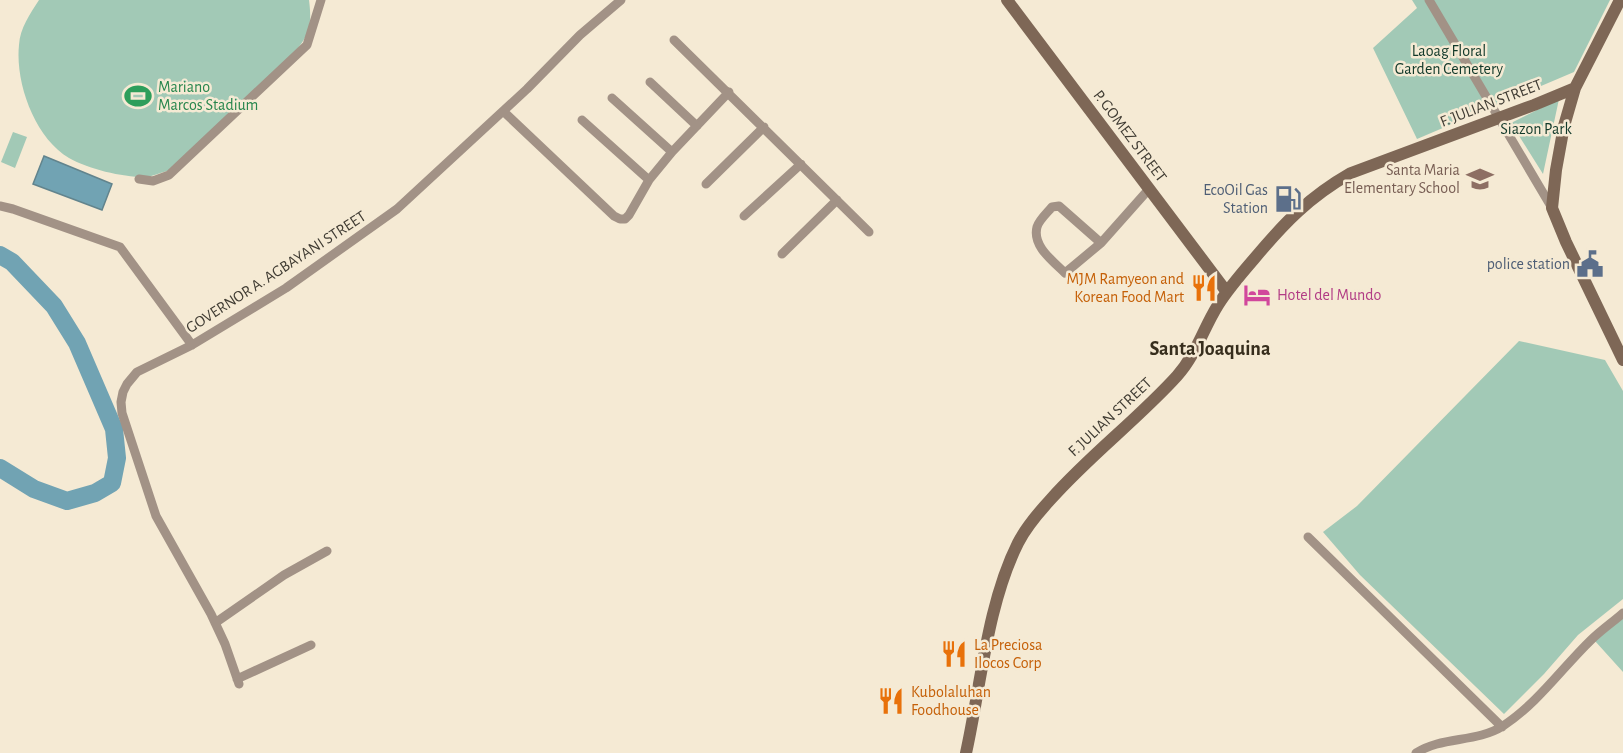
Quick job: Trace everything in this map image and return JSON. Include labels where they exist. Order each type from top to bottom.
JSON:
[{"type":"main road","name":"P. GOMEZ STREET","points":[[1007,0],[1227,291]]},
{"type":"main road","points":[[1620,0],[1575,88],[1564,126],[1552,208],[1623,360]]},
{"type":"main road","name":"F. JULIAN STREET","points":[[966,753],[987,642],[1006,572],[1019,540],[1070,477],[1178,375],[1227,291],[1287,221],[1333,183],[1368,166],[1416,150],[1575,88]]},
{"type":"street","points":[[139,179],[153,180],[169,175],[307,45],[321,0]]},
{"type":"street","name":"GOVERNOR A. AGBAYANI STREET","points":[[311,645],[238,681],[215,622],[156,516],[122,412],[120,402],[127,384],[137,372],[192,345],[286,288],[397,209],[503,111],[580,35],[621,0]]},
{"type":"street","points":[[1429,0],[1552,208]]},
{"type":"street","points":[[674,40],[869,232]]},
{"type":"street","points":[[650,81],[697,126]]},
{"type":"street","points":[[503,111],[614,216],[625,219],[649,180],[672,152],[729,92]]},
{"type":"street","points":[[612,98],[672,152]]},
{"type":"street","points":[[582,120],[649,180]]},
{"type":"street","points":[[706,184],[764,127]]},
{"type":"street","points":[[744,216],[801,164]]},
{"type":"street","points":[[1101,243],[1059,206],[1052,207],[1037,226],[1038,242],[1043,251],[1065,273],[1101,243],[1149,189]]},
{"type":"street","points":[[782,254],[837,200]]},
{"type":"street","points":[[0,206],[120,246],[192,345]]},
{"type":"street","points":[[1308,537],[1502,727]]},
{"type":"street","points":[[215,622],[284,575],[327,551]]},
{"type":"street","points":[[1416,753],[1435,744],[1481,736],[1502,727],[1529,705],[1592,640],[1623,614]]},
{"type":"green space","name":"Mariano Marcos Stadium","points":[[39,0],[309,0],[310,19],[304,39],[288,61],[170,170],[150,176],[135,177],[95,169],[69,158],[46,137],[37,123],[20,76],[19,45],[26,21]]},
{"type":"green space","name":"Laoag Floral Garden Cemetery","points":[[1412,0],[1610,0],[1574,72],[1417,139],[1373,48],[1417,8]]},
{"type":"green space","name":"Siazon Park","points":[[1559,99],[1543,174],[1511,123]]},
{"type":"green space","points":[[13,132],[27,137],[15,168],[1,162]]},
{"type":"green space","points":[[1519,341],[1605,360],[1623,391],[1623,599],[1578,635],[1544,674],[1504,714],[1360,575],[1323,532],[1357,506]]},
{"type":"green space","points":[[1623,618],[1623,672],[1595,641]]},
{"type":"water","points":[[44,156],[112,184],[102,210],[33,184]]},
{"type":"waterway","points":[[0,255],[12,262],[54,306],[77,343],[114,429],[117,458],[112,483],[95,493],[67,501],[34,489],[0,468]]},
{"type":"place","name":"Mariano Marcos Stadium","points":[[138,96]]},
{"type":"place","name":"Santa Maria Elementary School","points":[[1480,179]]},
{"type":"place","name":"EcoOil Gas Station","points":[[1288,199]]},
{"type":"place","name":"police station","points":[[1590,264]]},
{"type":"place","name":"MJM Ramyeon and Korean Food Mart","points":[[1204,288]]},
{"type":"place","name":"Hotel del Mundo","points":[[1257,295]]},
{"type":"place","name":"La Preciosa Ilocos Corp","points":[[954,654]]},
{"type":"place","name":"Kubolaluhan Foodhouse","points":[[891,701]]},
{"type":"district","name":"Santa Joaquina","points":[[1210,349]]}]
